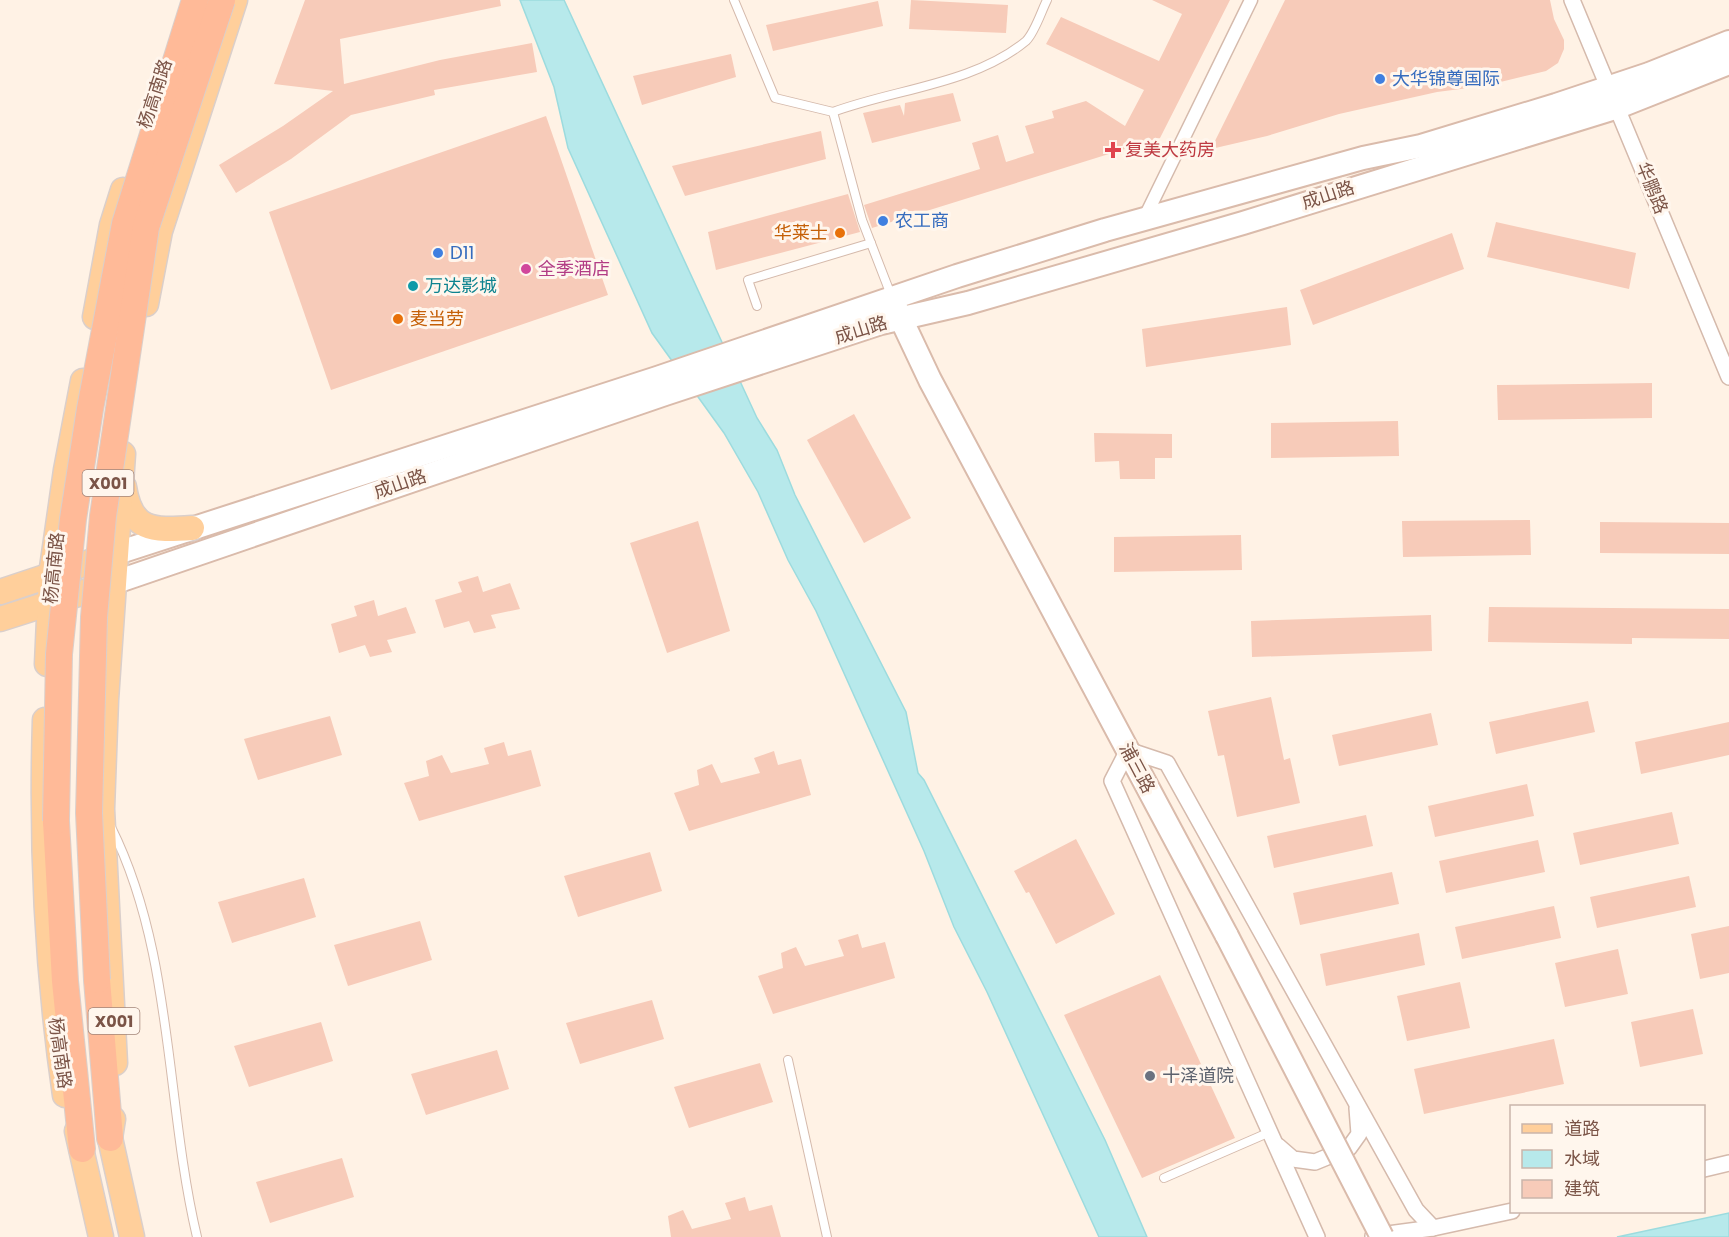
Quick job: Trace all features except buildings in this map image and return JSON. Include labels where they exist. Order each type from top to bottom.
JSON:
[{"type":"highway","name":"杨高南路","points":[[82,1149],[65,981],[56,821],[59,654],[73,519],[125,224],[195,0]]},
{"type":"highway","name":"杨高南路","points":[[110,1138],[97,980],[88,813],[94,617],[103,516],[146,227],[222,0]]},
{"type":"main road","name":"杨高南路","points":[[101,1237],[82,1149],[65,1096],[55,1025],[45,887],[44,800],[51,575],[66,470],[112,225],[186,0]]},
{"type":"main road","name":"杨高南路","points":[[132,1237],[110,1138],[117,1096],[102,809],[114,554],[124,432],[160,231],[236,0]]},
{"type":"main road","name":"成山路","points":[[897,309],[968,303],[1243,223],[1614,97],[1729,42]]},
{"type":"main road","name":"成山路","points":[[0,619],[113,583],[661,386],[897,309],[1144,219],[1363,158],[1421,146],[1614,97],[1729,63]]},
{"type":"main road","name":"浦三路","points":[[897,309],[930,380],[1227,936],[1382,1237]]},
{"type":"main road","name":"成山路","points":[[0,592],[192,528],[661,386]]},
{"type":"main road","points":[[122,470],[130,514],[141,525],[166,530],[192,528]]},
{"type":"street","points":[[1144,219],[1251,0]]},
{"type":"street","name":"华鹏路","points":[[1572,0],[1729,376]]},
{"type":"street","points":[[1317,1237],[1112,781],[1128,750],[1167,763],[1416,1210],[1433,1228]]},
{"type":"street","points":[[1272,1138],[1293,1159],[1315,1162],[1349,1148],[1359,1134],[1356,1103]]},
{"type":"street","points":[[1705,1169],[1729,1163]]},
{"type":"street","points":[[1370,1237],[1433,1228],[1510,1211]]},
{"type":"lane","points":[[734,0],[775,98],[833,112],[870,99],[975,72],[1028,39],[1047,0]]},
{"type":"lane","points":[[833,112],[849,177],[871,243],[897,309]]},
{"type":"lane","points":[[757,306],[748,280],[871,243]]},
{"type":"lane","name":"杨高南路","points":[[102,809],[129,862],[147,929],[197,1237]]},
{"type":"lane","points":[[788,1060],[827,1237]]},
{"type":"lane","points":[[1164,1178],[1272,1138]]},
{"type":"water","points":[[520,0],[564,0],[757,418],[777,450],[795,495],[906,712],[918,773],[924,780],[1105,1140],[1147,1237],[1099,1237],[987,992],[954,927],[924,851],[816,611],[788,560],[758,492],[724,433],[652,333],[568,148],[554,87]]},
{"type":"water","points":[[1729,1213],[1729,1237],[1617,1237]]},
{"type":"place","name":"大华锦尊国际","points":[[1380,79]]},
{"type":"place","name":"复美大药房","points":[[1113,150]]},
{"type":"place","name":"农工商","points":[[883,221]]},
{"type":"place","name":"华莱士","points":[[840,233]]},
{"type":"place","name":"D11","points":[[438,253]]},
{"type":"place","name":"全季酒店","points":[[526,269]]},
{"type":"place","name":"万达影城","points":[[413,286]]},
{"type":"place","name":"麦当劳","points":[[398,319]]},
{"type":"place","name":"十泽道院","points":[[1150,1076]]}]
